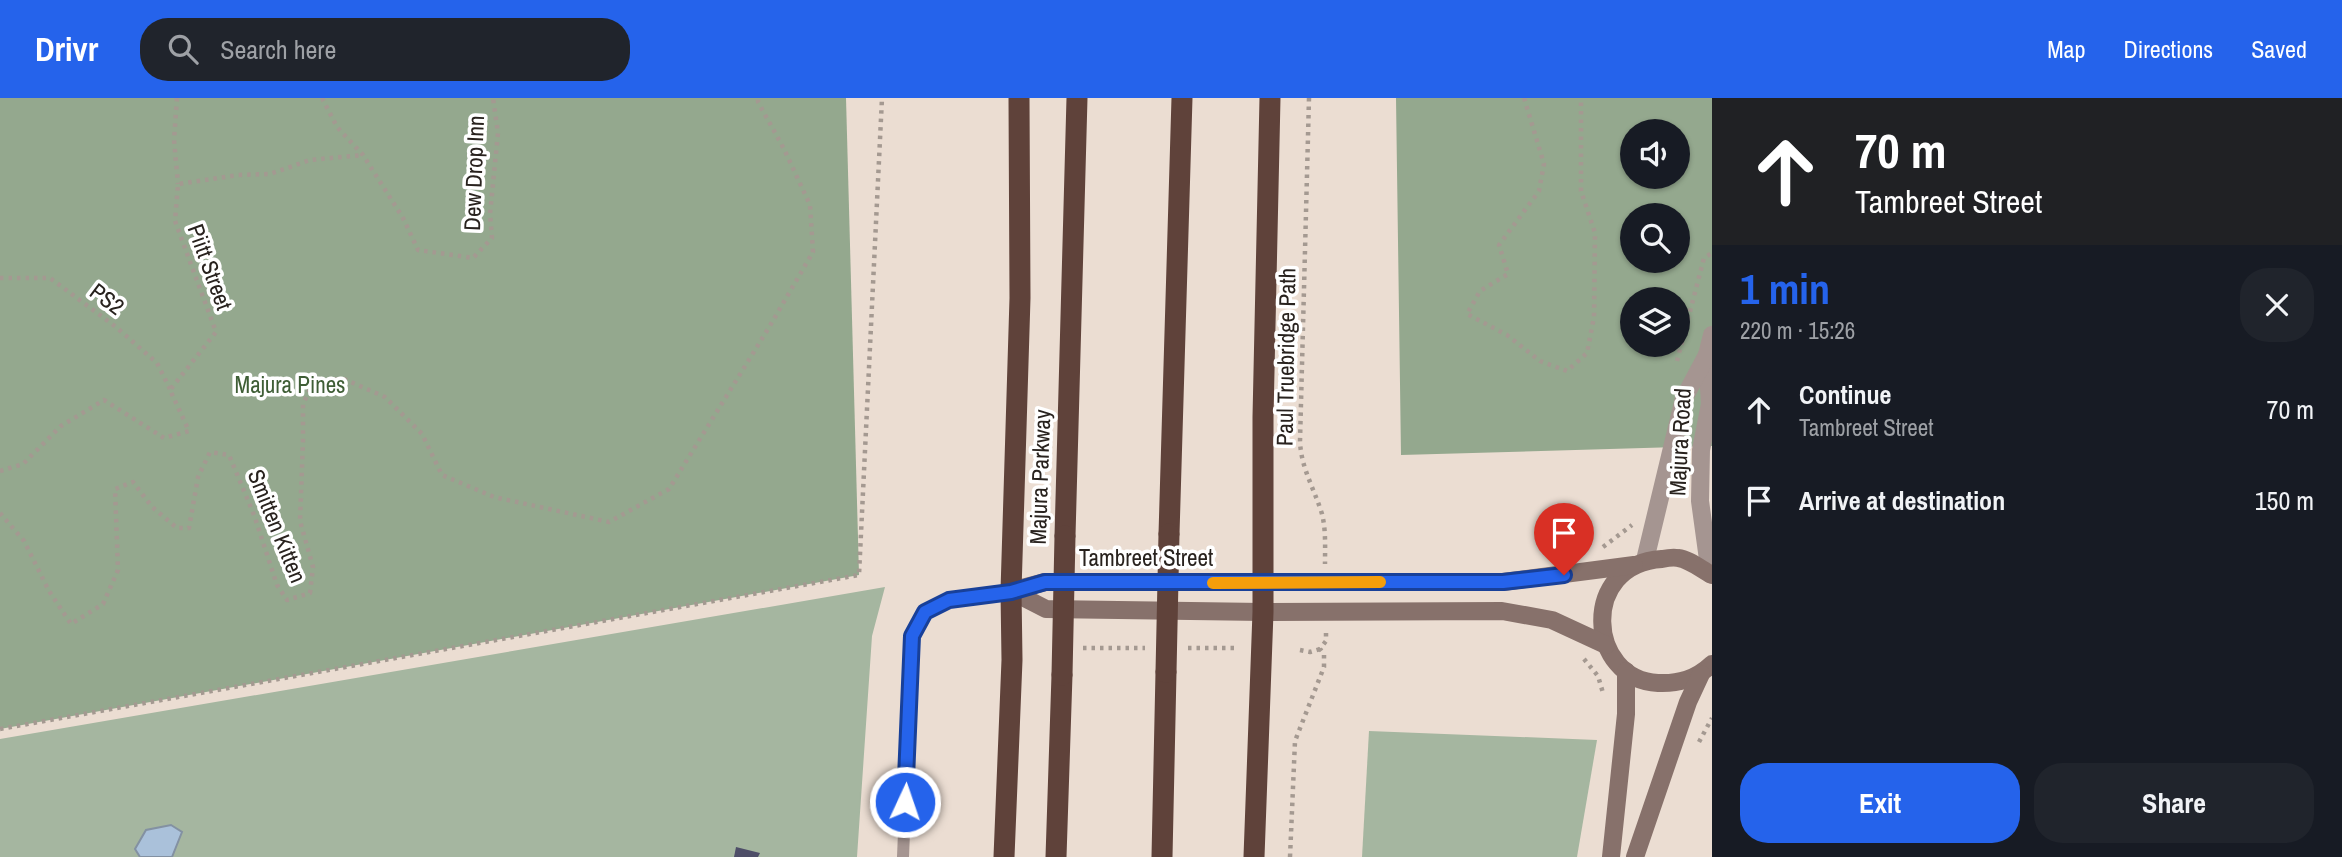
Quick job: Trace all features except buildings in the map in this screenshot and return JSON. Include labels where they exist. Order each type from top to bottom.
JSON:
[{"type":"highway","points":[[1004,857],[1012,660],[1011,592],[1020,298],[1019,98]]},
{"type":"highway","name":"Majura Parkway","points":[[1056,857],[1077,98]]},
{"type":"highway","points":[[1162,857],[1182,98]]},
{"type":"highway","points":[[1254,857],[1263,612],[1263,416],[1270,98]]},
{"type":"main road","name":"Tambreet Street","points":[[1011,592],[1045,582],[1503,582],[1679,558],[1711,574]]},
{"type":"main road","points":[[1639,562],[1616,579],[1604,600],[1601,623],[1606,645],[1614,660],[1626,671],[1649,683],[1676,684],[1706,669]]},
{"type":"main road","points":[[1011,592],[1046,609],[1502,611],[1552,620],[1606,645]]},
{"type":"main road","points":[[1635,857],[1688,702],[1706,669]]},
{"type":"main road","points":[[1612,857],[1626,714],[1626,671]]},
{"type":"street","name":"Majura Road","points":[[1639,562],[1684,398],[1707,355],[1712,335]]},
{"type":"street","name":"Majura Road","points":[[1707,355],[1710,404],[1701,450],[1700,501],[1711,574]]},
{"type":"lane","points":[[903,857],[912,636],[925,612],[949,600],[1011,592]]},
{"type":"path","points":[[177,98],[174,140],[178,184],[238,175],[270,174],[310,160],[363,155]]},
{"type":"path","name":"Dew Drop Inn","points":[[322,98],[337,127],[363,155],[403,218],[418,250],[473,258],[492,238],[489,214],[498,133],[493,98]]},
{"type":"path","name":"Smitten Kitten","points":[[0,513],[24,541],[49,591],[71,624],[103,604],[118,570],[115,489],[132,482],[152,507],[177,528],[189,528],[198,477],[210,452],[229,455],[254,514],[276,585],[287,600],[310,593],[313,567],[300,521],[303,404],[314,381],[344,379],[385,397],[422,434],[442,475],[494,497],[609,522],[669,489],[813,252],[810,205],[758,98]]},
{"type":"path","points":[[0,729],[859,575],[883,98]]},
{"type":"path","name":"Paul Truebridge Path","points":[[1308,98],[1300,441],[1301,459],[1322,515],[1325,582]]},
{"type":"path","points":[[1524,98],[1544,164],[1539,191],[1499,245],[1508,274],[1480,291],[1467,314],[1507,335],[1540,361],[1567,371],[1587,353],[1594,317],[1595,233],[1581,191],[1581,98]]},
{"type":"path","name":"Piitt Street","points":[[170,390],[215,332],[175,221],[178,184]]},
{"type":"path","name":"PS2","points":[[0,278],[50,278],[116,327],[157,363],[170,390]]},
{"type":"path","points":[[0,471],[23,464],[61,426],[104,400],[164,438],[190,431],[170,390]]},
{"type":"path","points":[[1602,548],[1633,524],[1636,515]]},
{"type":"path","points":[[1300,650],[1310,652],[1320,649],[1326,641],[1325,611]]},
{"type":"path","points":[[1082,648],[1149,648]]},
{"type":"path","points":[[1176,648],[1244,648]]},
{"type":"path","points":[[1290,857],[1295,741],[1324,667],[1324,654],[1320,649]]},
{"type":"path","points":[[1578,655],[1586,660],[1598,676],[1604,696]]},
{"type":"path","points":[[1696,750],[1712,718]]},
{"type":"green space","name":"Majura Pines","points":[[0,98],[846,98],[859,575],[0,729]]},
{"type":"green space","points":[[1396,98],[1712,98],[1712,446],[1401,455]]},
{"type":"green space","points":[[885,587],[872,636],[857,857],[0,857],[0,739]]},
{"type":"green space","points":[[1369,731],[1597,740],[1577,857],[1362,857]]},
{"type":"water","points":[[171,825],[182,832],[172,857],[140,857],[135,849],[146,830]]},
{"type":"slow traffic","points":[[1213,583],[1380,582]]},
{"type":"route","points":[[905,802],[912,636],[925,612],[949,600],[1011,592],[1045,582],[1503,582],[1564,575]]}]
